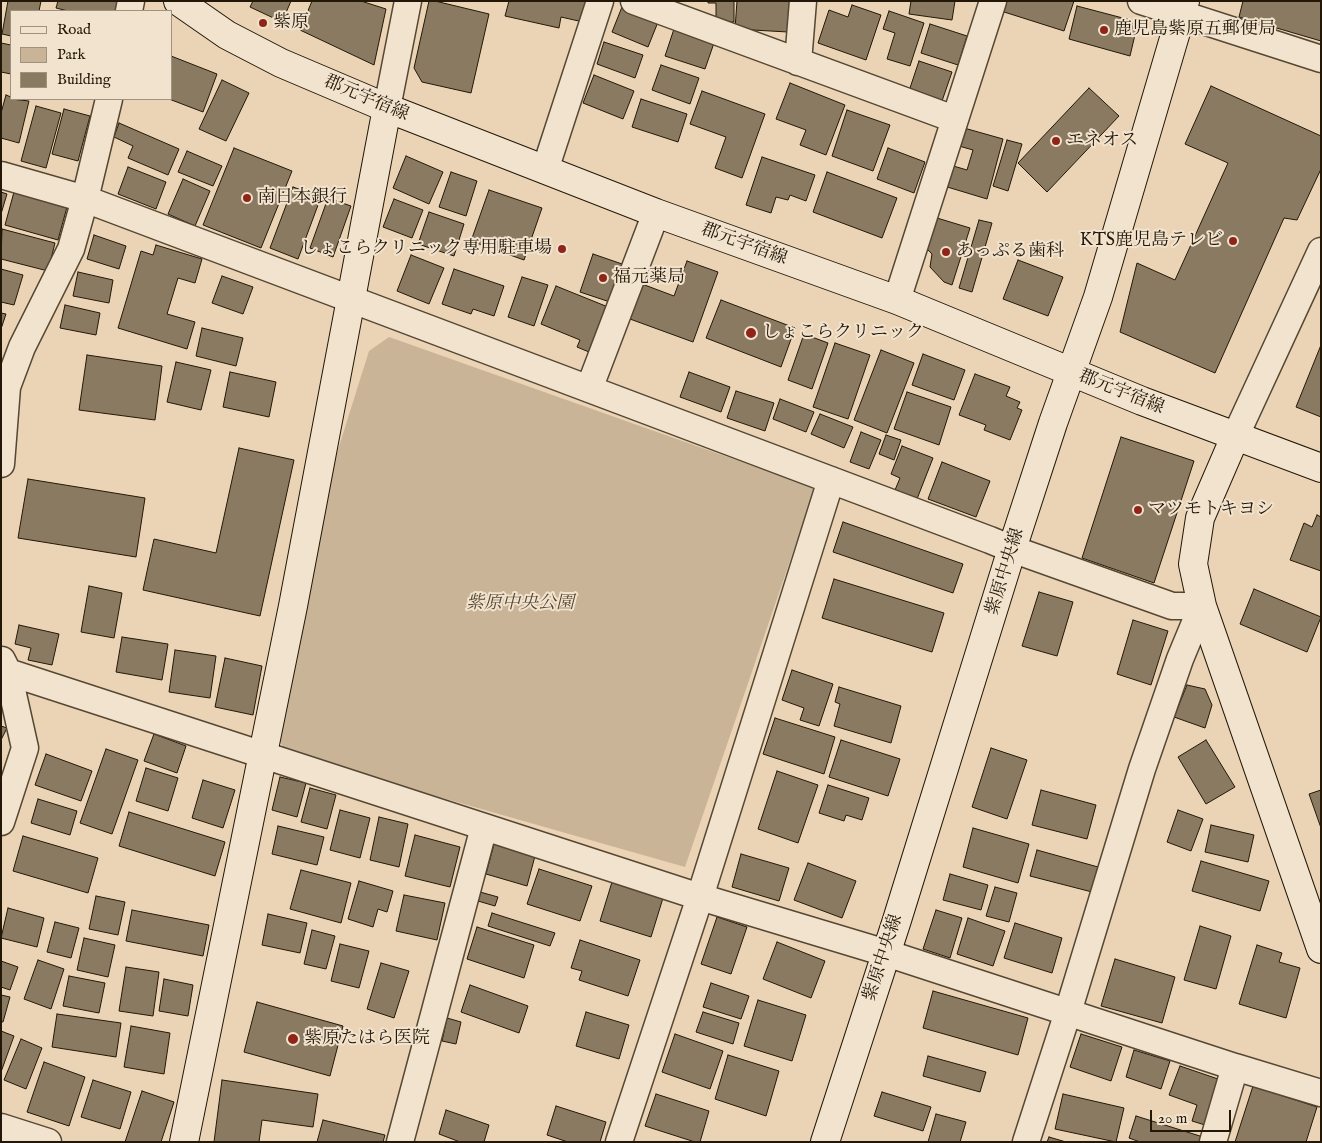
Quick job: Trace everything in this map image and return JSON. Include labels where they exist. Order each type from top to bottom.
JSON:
[{"type":"street","name":"郡元宇宿線","points":[[178,1],[227,36],[265,55],[387,108],[656,213],[897,300],[1072,373],[1235,437],[1321,468]]},
{"type":"street","points":[[184,1142],[293,606],[408,1]]},
{"type":"street","points":[[545,170],[600,1]]},
{"type":"street","points":[[634,1],[954,119]]},
{"type":"street","points":[[798,62],[803,1]]},
{"type":"street","points":[[897,300],[993,1]]},
{"type":"street","points":[[1140,1],[1183,8],[1321,59]]},
{"type":"street","name":"紫原中央線","points":[[824,1142],[964,708],[1012,549],[1098,297],[1183,8]]},
{"type":"street","points":[[1,464],[4,386],[71,249],[109,100]]},
{"type":"street","points":[[1,175],[85,199],[1012,549],[1172,606],[1202,606]]},
{"type":"street","points":[[589,389],[656,213]]},
{"type":"street","points":[[1321,251],[1235,437],[1200,518],[1193,564],[1202,606],[1321,949]]},
{"type":"street","points":[[619,1142],[700,897],[832,480]]},
{"type":"street","points":[[1026,1142],[1068,1012],[1142,769],[1180,659],[1202,606]]},
{"type":"street","points":[[4,665],[262,754],[484,827],[700,897],[886,953],[1235,1067],[1321,1093]]},
{"type":"street","points":[[1,822],[25,748],[4,665]]},
{"type":"street","points":[[400,1142],[484,827]]},
{"type":"street","points":[[1213,1142],[1235,1067]]},
{"type":"street","points":[[1,1127],[48,1142]]},
{"type":"green space","name":"紫原中央公園","points":[[389,337],[815,488],[685,867],[288,754],[280,742],[336,456],[369,351]]},
{"type":"building","points":[[8,1],[41,1],[39,10],[10,10],[10,36],[2,34]]},
{"type":"building","points":[[58,1],[118,1],[115,10],[64,10],[56,8]]},
{"type":"building","points":[[253,1],[291,1],[282,22],[250,7]]},
{"type":"building","points":[[312,1],[361,1],[386,9],[374,65],[300,30]]},
{"type":"building","points":[[429,1],[489,14],[471,93],[422,82],[414,68]]},
{"type":"building","points":[[509,1],[588,1],[583,22],[561,17],[559,28],[505,16]]},
{"type":"building","points":[[708,1],[734,1],[734,22],[716,22],[716,3],[708,3]]},
{"type":"building","points":[[737,1],[790,1],[788,32],[735,29]]},
{"type":"building","points":[[911,1],[955,1],[952,20],[909,14]]},
{"type":"building","points":[[1004,1],[1074,1],[1064,31],[1001,11]]},
{"type":"building","points":[[1243,1],[1321,1],[1321,41],[1239,17]]},
{"type":"building","points":[[852,5],[881,15],[866,60],[818,43],[829,10],[848,17]]},
{"type":"building","name":"鹿児島紫原五郵便局","points":[[1077,6],[1138,22],[1130,56],[1069,39]]},
{"type":"building","points":[[622,7],[658,22],[648,47],[612,32]]},
{"type":"building","points":[[889,11],[924,23],[910,66],[887,59],[895,33],[883,29]]},
{"type":"building","points":[[930,24],[967,36],[958,65],[921,53]]},
{"type":"building","points":[[674,29],[714,43],[705,69],[665,56]]},
{"type":"building","points":[[604,42],[643,55],[635,78],[597,64]]},
{"type":"building","points":[[1,43],[10,45],[10,74],[1,72]]},
{"type":"building","points":[[172,56],[217,74],[203,112],[172,100]]},
{"type":"building","points":[[919,61],[952,72],[942,101],[909,91]]},
{"type":"building","points":[[661,65],[699,78],[690,104],[652,90]]},
{"type":"building","points":[[594,75],[634,91],[623,119],[583,103]]},
{"type":"building","points":[[222,80],[249,93],[226,141],[199,129]]},
{"type":"building","points":[[790,83],[845,105],[826,155],[800,145],[806,130],[776,119]]},
{"type":"building","name":"KTS鹿児島テレビ","points":[[1211,86],[1321,136],[1321,169],[1297,220],[1284,218],[1215,373],[1120,332],[1137,263],[1175,280],[1228,163],[1185,144]]},
{"type":"building","points":[[1089,88],[1119,116],[1047,192],[1018,163]]},
{"type":"building","points":[[702,91],[765,114],[742,178],[715,168],[726,137],[690,124]]},
{"type":"building","points":[[6,95],[10,97],[10,100],[29,101],[19,143],[1,138],[1,113]]},
{"type":"building","points":[[641,99],[687,114],[678,142],[632,127]]},
{"type":"building","points":[[36,106],[61,113],[46,168],[21,161]]},
{"type":"building","points":[[64,109],[90,116],[78,161],[52,154]]},
{"type":"building","points":[[847,110],[890,125],[873,171],[832,156]]},
{"type":"building","points":[[119,123],[179,149],[168,175],[128,158],[133,146],[114,137]]},
{"type":"building","points":[[964,128],[1003,139],[987,199],[944,186],[950,165],[967,170],[973,150],[959,146]]},
{"type":"building","points":[[1007,140],[1022,144],[1008,191],[993,186]]},
{"type":"building","name":"南日本銀行","points":[[234,148],[292,171],[261,248],[203,225]]},
{"type":"building","points":[[888,148],[925,162],[914,193],[877,179]]},
{"type":"building","points":[[187,151],[222,166],[213,186],[178,172]]},
{"type":"building","points":[[406,156],[443,172],[429,204],[393,188]]},
{"type":"building","points":[[762,157],[815,175],[806,201],[790,195],[788,200],[776,197],[771,213],[746,205]]},
{"type":"building","points":[[128,167],[166,182],[156,209],[118,194]]},
{"type":"building","points":[[451,172],[477,181],[466,216],[439,207]]},
{"type":"building","points":[[827,172],[897,198],[882,238],[813,212]]},
{"type":"building","points":[[183,179],[210,191],[195,226],[168,214]]},
{"type":"building","points":[[293,187],[321,197],[298,259],[270,248]]},
{"type":"building","points":[[489,190],[542,208],[524,260],[471,241]]},
{"type":"building","points":[[1,192],[7,194],[1,214]]},
{"type":"building","points":[[14,192],[67,207],[58,240],[5,225]]},
{"type":"building","points":[[328,198],[351,206],[333,257],[310,248]]},
{"type":"building","points":[[394,199],[423,210],[412,238],[383,227]]},
{"type":"building","points":[[429,212],[464,224],[454,256],[418,244]]},
{"type":"building","name":"あっぷる歯科","points":[[937,218],[970,228],[952,285],[944,282],[930,267],[932,254],[927,249]]},
{"type":"building","points":[[979,220],[992,223],[972,292],[959,288]]},
{"type":"building","points":[[2,229],[55,243],[48,271],[1,259]]},
{"type":"building","points":[[94,235],[126,246],[119,269],[87,259]]},
{"type":"building","points":[[156,245],[202,259],[195,283],[178,278],[167,314],[195,322],[187,349],[118,328],[141,251],[153,255]]},
{"type":"building","name":"福元薬局","points":[[593,254],[625,265],[613,303],[580,292]]},
{"type":"building","points":[[411,255],[444,268],[429,304],[397,291]]},
{"type":"building","points":[[1018,260],[1063,277],[1048,316],[1003,299]]},
{"type":"building","points":[[687,261],[718,272],[693,342],[630,319],[642,284],[674,296]]},
{"type":"building","points":[[1,269],[23,275],[14,305],[1,302]]},
{"type":"building","points":[[454,269],[504,286],[494,316],[473,309],[471,314],[442,304]]},
{"type":"building","points":[[78,272],[113,280],[109,303],[73,296]]},
{"type":"building","points":[[222,276],[253,287],[243,314],[212,303]]},
{"type":"building","points":[[522,277],[548,285],[534,326],[508,317]]},
{"type":"building","points":[[556,286],[608,307],[589,352],[577,347],[580,340],[541,324]]},
{"type":"building","name":"しょこらクリニック","points":[[721,300],[795,328],[781,367],[706,338]]},
{"type":"building","points":[[65,305],[100,313],[96,335],[60,328]]},
{"type":"building","points":[[1,313],[6,314],[1,329]]},
{"type":"building","points":[[202,328],[243,338],[236,366],[196,356]]},
{"type":"building","points":[[804,334],[828,343],[812,389],[788,380]]},
{"type":"building","points":[[835,343],[870,355],[848,419],[813,407]]},
{"type":"building","points":[[1321,345],[1321,417],[1296,407]]},
{"type":"building","points":[[881,350],[914,363],[887,433],[854,420]]},
{"type":"building","points":[[923,354],[965,370],[954,400],[912,385]]},
{"type":"building","points":[[87,355],[162,366],[155,420],[79,410]]},
{"type":"building","points":[[176,362],[211,370],[201,410],[167,402]]},
{"type":"building","points":[[230,372],[276,382],[269,417],[223,407]]},
{"type":"building","points":[[689,372],[730,387],[721,412],[680,397]]},
{"type":"building","points":[[975,374],[1010,387],[1006,396],[1020,402],[1017,408],[1022,410],[1010,440],[984,430],[986,425],[959,415]]},
{"type":"building","points":[[736,391],[774,403],[765,431],[727,418]]},
{"type":"building","points":[[907,392],[951,407],[939,445],[894,429]]},
{"type":"building","points":[[780,399],[814,412],[806,432],[773,419]]},
{"type":"building","points":[[820,414],[853,427],[844,448],[811,434]]},
{"type":"building","points":[[861,432],[881,440],[869,469],[850,462]]},
{"type":"building","points":[[886,435],[901,440],[894,460],[879,454]]},
{"type":"building","name":"マツモトキヨシ","points":[[1121,437],[1194,461],[1154,583],[1082,558]]},
{"type":"building","points":[[902,446],[933,458],[917,499],[895,490],[900,478],[891,474]]},
{"type":"building","points":[[239,448],[294,460],[260,616],[143,590],[154,539],[216,553]]},
{"type":"building","points":[[942,462],[990,481],[976,517],[928,499]]},
{"type":"building","points":[[28,479],[145,498],[136,557],[18,538]]},
{"type":"building","points":[[1317,515],[1321,517],[1321,571],[1290,560],[1304,523],[1312,527]]},
{"type":"building","points":[[843,522],[963,564],[953,593],[833,552]]},
{"type":"building","points":[[834,579],[944,613],[932,652],[822,618]]},
{"type":"building","points":[[89,586],[122,593],[114,638],[81,632]]},
{"type":"building","points":[[1254,589],[1321,617],[1307,652],[1240,624]]},
{"type":"building","points":[[1039,592],[1073,602],[1057,656],[1022,646]]},
{"type":"building","points":[[1133,620],[1168,631],[1151,685],[1117,674]]},
{"type":"building","points":[[19,625],[59,634],[52,665],[28,660],[31,648],[15,644]]},
{"type":"building","points":[[122,637],[168,644],[162,680],[116,672]]},
{"type":"building","points":[[175,650],[216,656],[210,698],[169,692]]},
{"type":"building","points":[[225,658],[262,666],[253,715],[215,707]]},
{"type":"building","points":[[792,670],[833,684],[819,726],[800,720],[804,708],[782,700]]},
{"type":"building","points":[[1187,685],[1205,689],[1212,705],[1205,728],[1174,717]]},
{"type":"building","points":[[839,687],[901,706],[891,743],[834,726],[840,704],[835,702]]},
{"type":"building","points":[[775,718],[835,737],[824,774],[763,754]]},
{"type":"building","points":[[1,726],[7,728],[1,740]]},
{"type":"building","points":[[154,734],[186,746],[177,773],[144,761]]},
{"type":"building","points":[[841,740],[900,759],[888,796],[829,777]]},
{"type":"building","points":[[1206,740],[1235,787],[1206,804],[1178,757]]},
{"type":"building","points":[[991,748],[1027,760],[1007,819],[972,807]]},
{"type":"building","points":[[106,749],[138,760],[112,834],[80,823]]},
{"type":"building","points":[[46,754],[92,771],[81,801],[35,785]]},
{"type":"building","points":[[146,768],[178,778],[168,811],[136,801]]},
{"type":"building","points":[[777,771],[818,785],[798,843],[758,829]]},
{"type":"building","points":[[280,777],[306,783],[297,817],[272,810]]},
{"type":"building","points":[[203,780],[235,790],[223,828],[192,818]]},
{"type":"building","points":[[828,785],[869,798],[862,820],[846,815],[844,821],[819,813]]},
{"type":"building","points":[[310,788],[336,795],[327,829],[301,822]]},
{"type":"building","points":[[1041,790],[1096,805],[1087,839],[1032,825]]},
{"type":"building","points":[[1321,790],[1321,828],[1309,794]]},
{"type":"building","points":[[38,799],[77,811],[70,835],[31,823]]},
{"type":"building","points":[[340,810],[370,818],[360,858],[330,850]]},
{"type":"building","points":[[1178,810],[1203,819],[1191,851],[1167,842]]},
{"type":"building","points":[[129,812],[225,842],[215,876],[119,846]]},
{"type":"building","points":[[379,817],[408,824],[399,867],[370,860]]},
{"type":"building","points":[[1211,825],[1254,835],[1248,862],[1205,852]]},
{"type":"building","points":[[278,826],[324,837],[317,865],[272,854]]},
{"type":"building","points":[[973,828],[1029,844],[1018,883],[963,867]]},
{"type":"building","points":[[415,835],[460,847],[450,887],[405,876]]},
{"type":"building","points":[[23,836],[98,858],[88,893],[13,871]]},
{"type":"building","points":[[494,844],[535,856],[527,886],[486,874]]},
{"type":"building","points":[[1037,850],[1098,867],[1092,892],[1030,876]]},
{"type":"building","points":[[741,854],[789,868],[779,901],[732,887]]},
{"type":"building","points":[[1201,861],[1269,881],[1260,911],[1192,891]]},
{"type":"building","points":[[808,863],[856,881],[842,918],[794,900]]},
{"type":"building","points":[[539,869],[592,886],[580,921],[527,904]]},
{"type":"building","points":[[301,870],[351,883],[341,923],[290,909]]},
{"type":"building","points":[[950,874],[988,885],[981,910],[943,900]]},
{"type":"building","points":[[359,881],[393,891],[387,912],[378,909],[373,927],[348,919]]},
{"type":"building","points":[[612,882],[663,898],[651,937],[600,921]]},
{"type":"building","points":[[995,887],[1017,893],[1009,922],[986,916]]},
{"type":"building","points":[[480,892],[498,897],[495,906],[478,901]]},
{"type":"building","points":[[404,895],[445,903],[437,940],[396,931]]},
{"type":"building","points":[[96,896],[125,902],[118,935],[89,929]]},
{"type":"building","points":[[8,908],[44,918],[37,947],[1,938]]},
{"type":"building","points":[[132,910],[209,925],[203,956],[126,941]]},
{"type":"building","points":[[936,910],[962,918],[950,958],[923,949]]},
{"type":"building","points":[[492,913],[555,933],[550,946],[488,926]]},
{"type":"building","points":[[268,914],[307,923],[300,953],[262,945]]},
{"type":"building","points":[[717,917],[747,927],[731,974],[701,964]]},
{"type":"building","points":[[968,918],[1005,931],[993,966],[957,954]]},
{"type":"building","points":[[55,922],[79,928],[71,958],[47,952]]},
{"type":"building","points":[[1015,923],[1062,938],[1052,973],[1004,958]]},
{"type":"building","points":[[1200,926],[1231,936],[1216,989],[1184,980]]},
{"type":"building","points":[[477,927],[534,945],[524,978],[467,959]]},
{"type":"building","points":[[312,930],[335,936],[326,969],[304,964]]},
{"type":"building","points":[[84,938],[115,945],[108,977],[77,970]]},
{"type":"building","points":[[580,940],[640,960],[628,996],[579,980],[582,971],[571,968]]},
{"type":"building","points":[[777,942],[825,961],[811,998],[763,979]]},
{"type":"building","points":[[340,944],[369,951],[359,988],[331,981]]},
{"type":"building","points":[[1257,945],[1282,953],[1279,962],[1300,968],[1286,1018],[1239,1004]]},
{"type":"building","points":[[1115,959],[1175,977],[1162,1023],[1101,1006]]},
{"type":"building","points":[[38,960],[64,969],[51,1009],[24,999]]},
{"type":"building","points":[[1,961],[18,967],[10,990],[1,987]]},
{"type":"building","points":[[381,963],[409,971],[394,1018],[367,1009]]},
{"type":"building","points":[[126,967],[159,972],[153,1016],[119,1011]]},
{"type":"building","points":[[69,976],[105,983],[99,1013],[63,1006]]},
{"type":"building","points":[[164,979],[193,985],[188,1016],[159,1011]]},
{"type":"building","points":[[711,983],[749,996],[741,1019],[703,1007]]},
{"type":"building","points":[[470,985],[528,1006],[519,1033],[461,1012]]},
{"type":"building","points":[[933,991],[1028,1018],[1018,1055],[923,1028]]},
{"type":"building","points":[[1,995],[10,997],[3,1022],[1,1022]]},
{"type":"building","points":[[758,1000],[806,1015],[792,1061],[744,1046]]},
{"type":"building","name":"紫原たはら医院","points":[[257,1002],[343,1026],[330,1076],[244,1052]]},
{"type":"building","points":[[586,1012],[629,1025],[619,1059],[576,1046]]},
{"type":"building","points":[[703,1012],[739,1023],[733,1044],[696,1032]]},
{"type":"building","points":[[57,1014],[121,1023],[116,1057],[52,1047]]},
{"type":"building","points":[[447,1018],[461,1022],[456,1044],[442,1041]]},
{"type":"building","points":[[131,1026],[170,1033],[164,1074],[124,1067]]},
{"type":"building","points":[[1,1031],[14,1036],[1,1072]]},
{"type":"building","points":[[675,1034],[723,1051],[710,1089],[662,1072]]},
{"type":"building","points":[[1081,1034],[1122,1047],[1111,1081],[1070,1067]]},
{"type":"building","points":[[21,1039],[42,1048],[26,1089],[4,1080]]},
{"type":"building","points":[[1134,1050],[1170,1061],[1161,1089],[1126,1077]]},
{"type":"building","points":[[728,1055],[779,1071],[766,1116],[715,1099]]},
{"type":"building","points":[[928,1056],[986,1072],[980,1092],[923,1076]]},
{"type":"building","points":[[44,1062],[85,1077],[69,1126],[27,1112]]},
{"type":"building","points":[[1180,1066],[1221,1080],[1205,1125],[1192,1121],[1197,1105],[1169,1095]]},
{"type":"building","points":[[93,1080],[131,1092],[120,1129],[81,1117]]},
{"type":"building","points":[[222,1080],[318,1094],[313,1127],[262,1120],[259,1142],[214,1142]]},
{"type":"building","points":[[1253,1086],[1317,1107],[1306,1142],[1235,1142]]},
{"type":"building","points":[[142,1091],[174,1102],[161,1142],[125,1142]]},
{"type":"building","points":[[882,1092],[931,1107],[923,1131],[874,1116]]},
{"type":"building","points":[[656,1094],[709,1111],[700,1142],[645,1126]]},
{"type":"building","points":[[1063,1094],[1124,1108],[1116,1142],[1055,1129]]},
{"type":"building","points":[[556,1106],[606,1122],[600,1142],[568,1142],[547,1135]]},
{"type":"building","points":[[446,1110],[489,1125],[484,1142],[460,1142],[439,1134]]},
{"type":"building","points":[[936,1114],[966,1122],[960,1142],[928,1142]]},
{"type":"building","points":[[1136,1116],[1203,1137],[1202,1142],[1140,1142],[1129,1138]]},
{"type":"building","points":[[323,1120],[385,1135],[383,1142],[317,1142]]},
{"type":"building","points":[[1049,1137],[1066,1142],[1047,1142]]},
{"type":"place","name":"紫原","points":[[263,23]]},
{"type":"place","name":"鹿児島紫原五郵便局","points":[[1104,30]]},
{"type":"place","name":"エネオス","points":[[1056,141]]},
{"type":"place","name":"南日本銀行","points":[[247,198]]},
{"type":"place","name":"KTS鹿児島テレビ","points":[[1233,241]]},
{"type":"place","name":"しょこらクリニック専用駐車場","points":[[562,249]]},
{"type":"place","name":"あっぷる歯科","points":[[946,252]]},
{"type":"place","name":"福元薬局","points":[[603,278]]},
{"type":"place","name":"しょこらクリニック","points":[[751,333]]},
{"type":"place","name":"マツモトキヨシ","points":[[1138,510]]},
{"type":"place","name":"紫原たはら医院","points":[[293,1039]]}]
